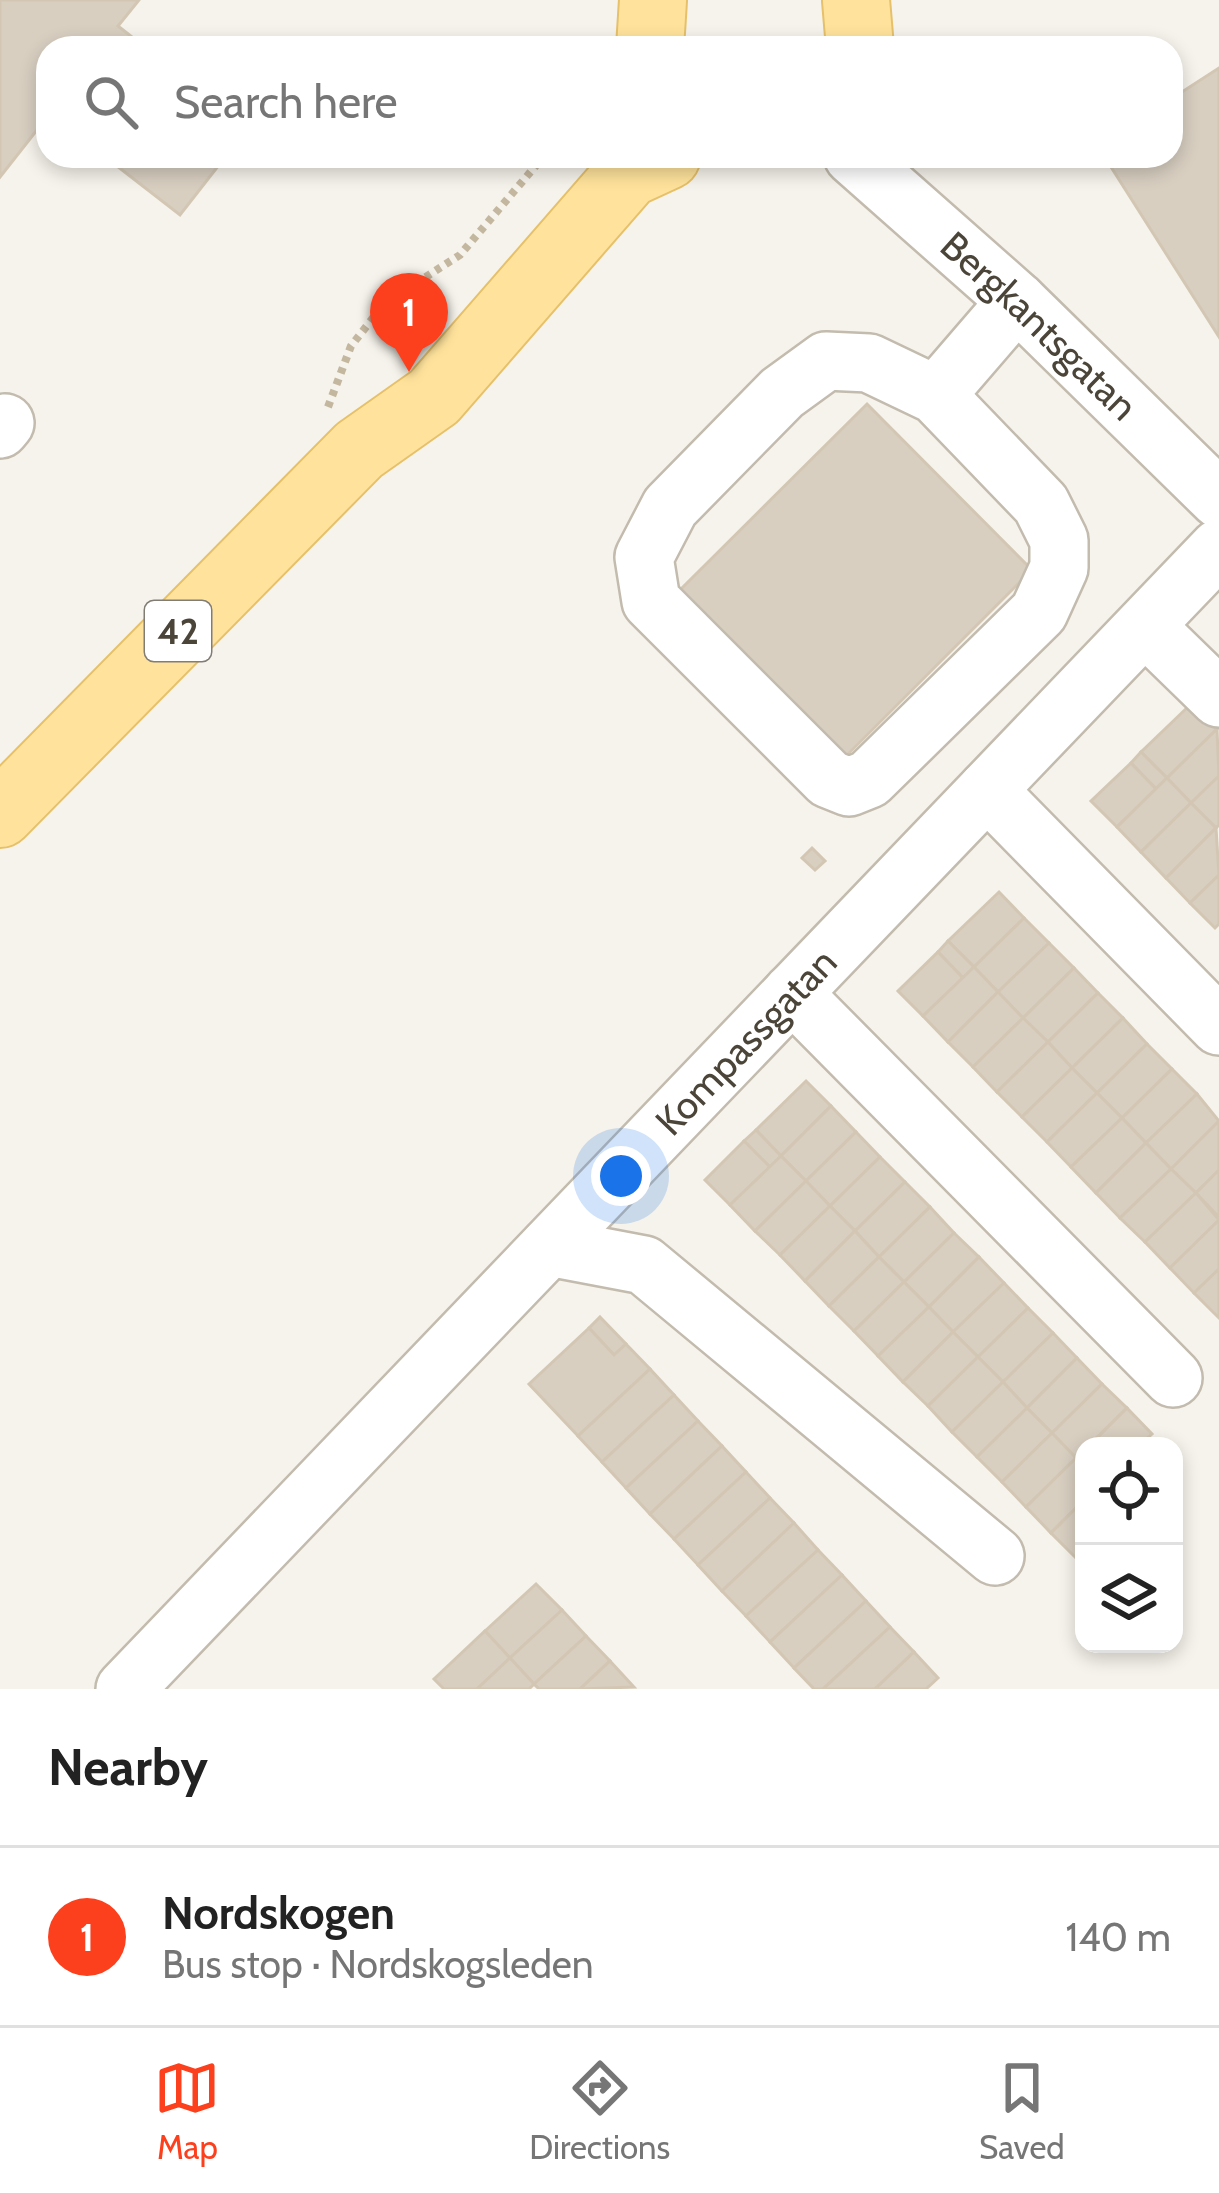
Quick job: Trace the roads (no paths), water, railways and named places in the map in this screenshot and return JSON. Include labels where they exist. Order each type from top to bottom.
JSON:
[{"type":"main road","name":"42","points":[[359,450],[409,372],[571,168]]},
{"type":"main road","name":"42","points":[[0,814],[359,450],[434,397],[628,174],[641,168]]},
{"type":"street","name":"Bergkantsgatan","points":[[867,168],[1017,301],[1219,499]]},
{"type":"street","points":[[936,395],[1017,301]]},
{"type":"street","points":[[826,361],[869,363],[936,395],[1041,504],[1059,540],[1059,568],[1039,612],[869,779],[849,788],[829,779],[652,601],[644,557],[670,507],[782,393],[826,361]]},
{"type":"street","name":"Kompassgatan","points":[[125,1689],[1219,548]]},
{"type":"street","points":[[1144,626],[1219,698]]},
{"type":"street","points":[[987,790],[1219,1026]]},
{"type":"street","points":[[792,993],[1173,1378]]},
{"type":"street","points":[[549,1247],[644,1264],[995,1556]]},
{"type":"place","name":"Nordskogen","points":[[409,372]]}]
